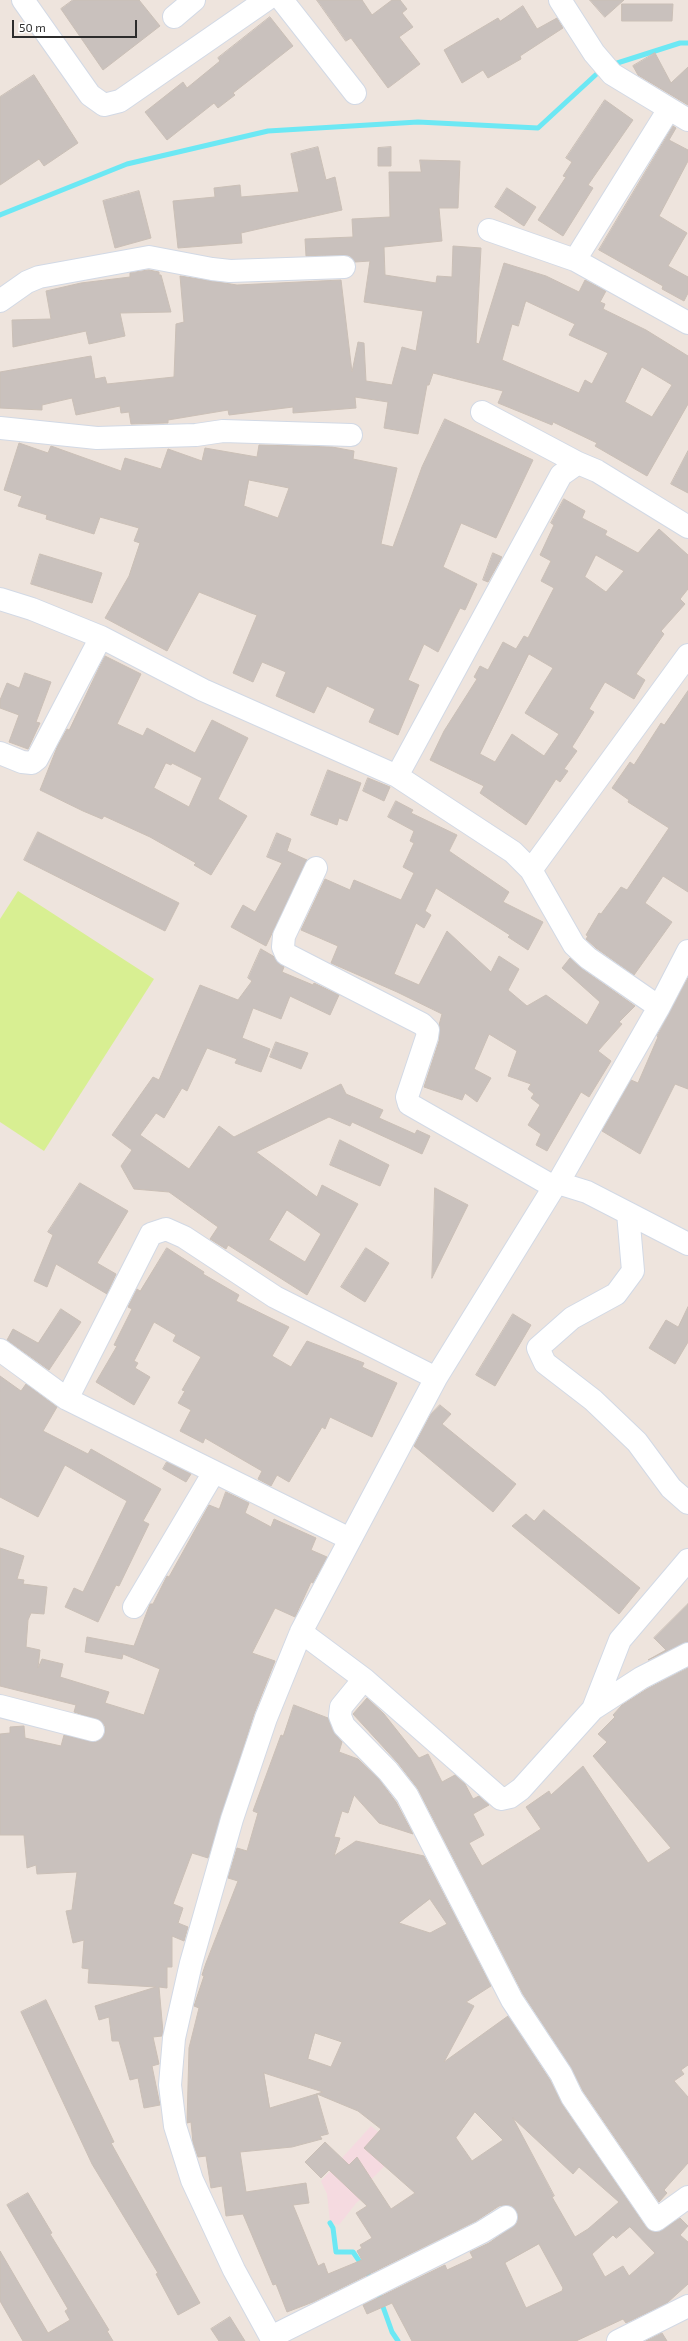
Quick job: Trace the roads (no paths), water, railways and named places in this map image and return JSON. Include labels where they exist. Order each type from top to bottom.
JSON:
[{"type":"street","points":[[23,0],[90,95],[104,105],[120,101],[266,0]]},
{"type":"street","points":[[174,17],[194,0]]},
{"type":"street","points":[[282,0],[355,93]]},
{"type":"street","points":[[560,0],[594,54],[612,74],[688,120]]},
{"type":"street","points":[[575,260],[669,109]]},
{"type":"street","points":[[489,230],[575,260],[688,323]]},
{"type":"street","points":[[0,301],[27,282],[39,277],[149,257],[212,270],[230,271],[344,267]]},
{"type":"street","points":[[482,412],[578,463],[597,471],[688,527]]},
{"type":"street","points":[[0,428],[97,438],[196,435],[223,431],[351,434]]},
{"type":"street","points":[[397,776],[561,476],[578,463]]},
{"type":"street","points":[[0,599],[32,609],[101,637],[203,690],[397,776],[513,852],[531,870],[574,945],[588,958],[659,1007]]},
{"type":"street","points":[[0,753],[22,762],[32,763],[37,760],[101,637]]},
{"type":"street","points":[[531,870],[688,655]]},
{"type":"street","points":[[316,868],[284,936],[283,947],[286,954],[422,1024],[428,1030],[407,1097],[409,1104],[556,1185],[587,1192],[688,1244]]},
{"type":"street","points":[[506,2217],[482,2232],[272,2339],[234,2270],[192,2180],[175,2126],[170,2085],[174,2038],[188,1978],[230,1827],[266,1718],[301,1632],[436,1378],[556,1185],[659,1007],[688,951]]},
{"type":"street","points":[[628,1213],[633,1271],[616,1294],[572,1318],[538,1348],[545,1363],[593,1400],[637,1442],[671,1488],[688,1504]]},
{"type":"street","points":[[66,1399],[151,1234],[166,1229],[184,1237],[276,1297],[436,1378]]},
{"type":"street","points":[[0,1350],[66,1399],[350,1539]]},
{"type":"street","points":[[134,1607],[214,1472]]},
{"type":"street","points":[[593,1709],[620,1640],[688,1560]]},
{"type":"street","points":[[301,1632],[364,1679],[502,1799],[510,1797],[521,1789],[593,1709],[641,1678],[687,1656]]},
{"type":"street","points":[[364,1679],[341,1707],[340,1716],[344,1726],[388,1771],[407,1795],[512,2000],[561,2074],[572,2097],[656,2220],[688,2197]]},
{"type":"street","points":[[0,1706],[93,1730]]},
{"type":"street","points":[[627,2339],[688,2306]]},
{"type":"waterway","points":[[611,65],[680,43],[688,43]]},
{"type":"waterway","points":[[0,215],[127,164],[268,131],[418,122],[538,128],[602,69]]},
{"type":"waterway","points":[[330,2223],[333,2228],[336,2252],[353,2252],[373,2281]]},
{"type":"waterway","points":[[377,2290],[392,2332],[398,2341]]}]
